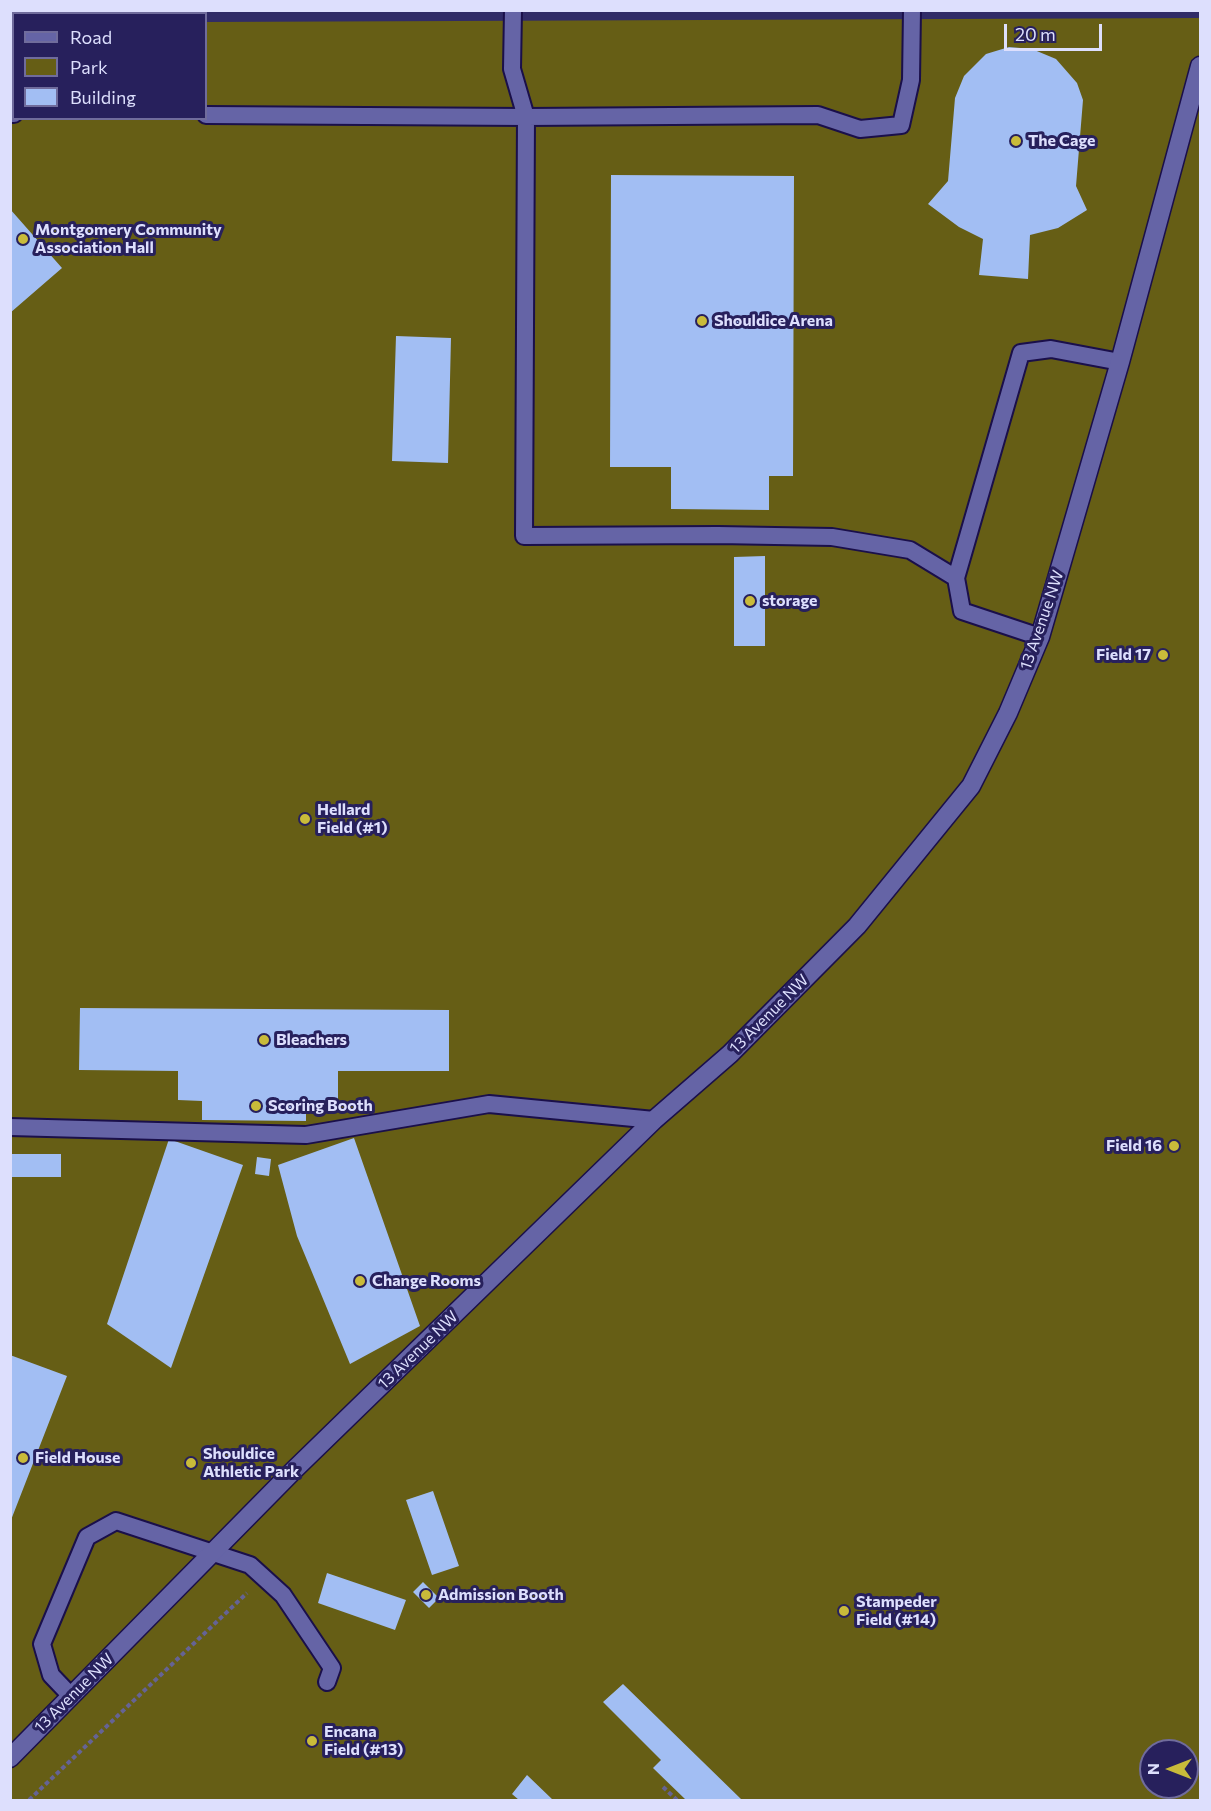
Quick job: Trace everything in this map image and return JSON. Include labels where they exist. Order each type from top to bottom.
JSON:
[{"type":"street","name":"13 Avenue NW","points":[[10,1758],[303,1461],[654,1120],[730,1054],[857,926],[970,786],[1008,713],[1040,637],[1120,362],[1200,66]]},
{"type":"lane","points":[[513,10],[512,69],[526,117],[524,536],[832,537],[910,550],[956,578]]},
{"type":"lane","points":[[207,115],[818,116],[860,129],[901,125],[911,80],[912,10]]},
{"type":"lane","points":[[1040,637],[962,611],[956,578],[1020,353],[1051,349],[1120,362]]},
{"type":"lane","points":[[10,1127],[306,1135],[489,1104],[654,1120]]},
{"type":"lane","points":[[71,1696],[51,1675],[42,1644],[87,1537],[116,1521],[250,1565],[283,1595],[332,1668],[327,1682]]},
{"type":"path","points":[[29,1800],[263,1577]]},
{"type":"path","points":[[663,1787],[677,1800]]},
{"type":"green space","name":"Shouldice Athletic Park","points":[[1200,18],[1200,1800],[11,1800],[10,23],[12,23],[12,120],[207,120],[207,22]]},
{"type":"building","name":"The Cage","points":[[1009,47],[1032,49],[1056,59],[1077,83],[1083,100],[1076,186],[1087,210],[1058,228],[1030,235],[1028,279],[979,275],[983,239],[959,227],[928,204],[948,181],[955,98],[964,76],[986,54]]},
{"type":"building","name":"Shouldice Arena","points":[[611,175],[794,176],[793,476],[769,476],[769,510],[671,509],[671,467],[610,467]]},
{"type":"building","name":"Montgomery Community Association Hall","points":[[10,209],[62,268],[10,313]]},
{"type":"building","points":[[396,336],[451,338],[448,463],[392,461]]},
{"type":"building","name":"storage","points":[[765,556],[765,646],[734,646],[734,557]]},
{"type":"building","name":"Bleachers","points":[[80,1008],[449,1010],[449,1071],[338,1071],[338,1101],[306,1101],[306,1121],[202,1120],[202,1101],[178,1100],[178,1071],[79,1070]]},
{"type":"building","name":"Change Rooms","points":[[354,1138],[420,1326],[350,1364],[297,1236],[278,1165]]},
{"type":"building","points":[[169,1139],[243,1165],[171,1368],[107,1324]]},
{"type":"building","points":[[10,1154],[61,1154],[61,1177],[10,1177]]},
{"type":"building","points":[[257,1157],[271,1159],[269,1176],[255,1174]]},
{"type":"building","name":"Field House","points":[[10,1355],[67,1376],[11,1520],[10,1520]]},
{"type":"building","points":[[433,1491],[459,1566],[432,1575],[406,1500]]},
{"type":"building","points":[[327,1573],[406,1600],[395,1630],[318,1603]]},
{"type":"building","name":"Admission Booth","points":[[423,1582],[439,1598],[429,1608],[413,1592]]},
{"type":"building","points":[[623,1684],[742,1800],[686,1800],[653,1768],[661,1760],[603,1702]]},
{"type":"building","points":[[527,1775],[553,1800],[519,1800],[512,1794]]},
{"type":"place","name":"The Cage","points":[[1016,141]]},
{"type":"place","name":"Montgomery Community Association Hall","points":[[23,239]]},
{"type":"place","name":"Shouldice Arena","points":[[702,321]]},
{"type":"place","name":"storage","points":[[750,601]]},
{"type":"place","name":"Field 17","points":[[1163,655]]},
{"type":"place","name":"Hellard Field (#1)","points":[[305,819]]},
{"type":"place","name":"Bleachers","points":[[264,1040]]},
{"type":"place","name":"Scoring Booth","points":[[256,1106]]},
{"type":"place","name":"Field 16","points":[[1174,1146]]},
{"type":"place","name":"Change Rooms","points":[[360,1281]]},
{"type":"place","name":"Field House","points":[[23,1458]]},
{"type":"place","name":"Shouldice Athletic Park","points":[[191,1463]]},
{"type":"place","name":"Admission Booth","points":[[426,1595]]},
{"type":"place","name":"Stampeder Field (#14)","points":[[844,1611]]},
{"type":"place","name":"Encana Field (#13)","points":[[312,1741]]}]
